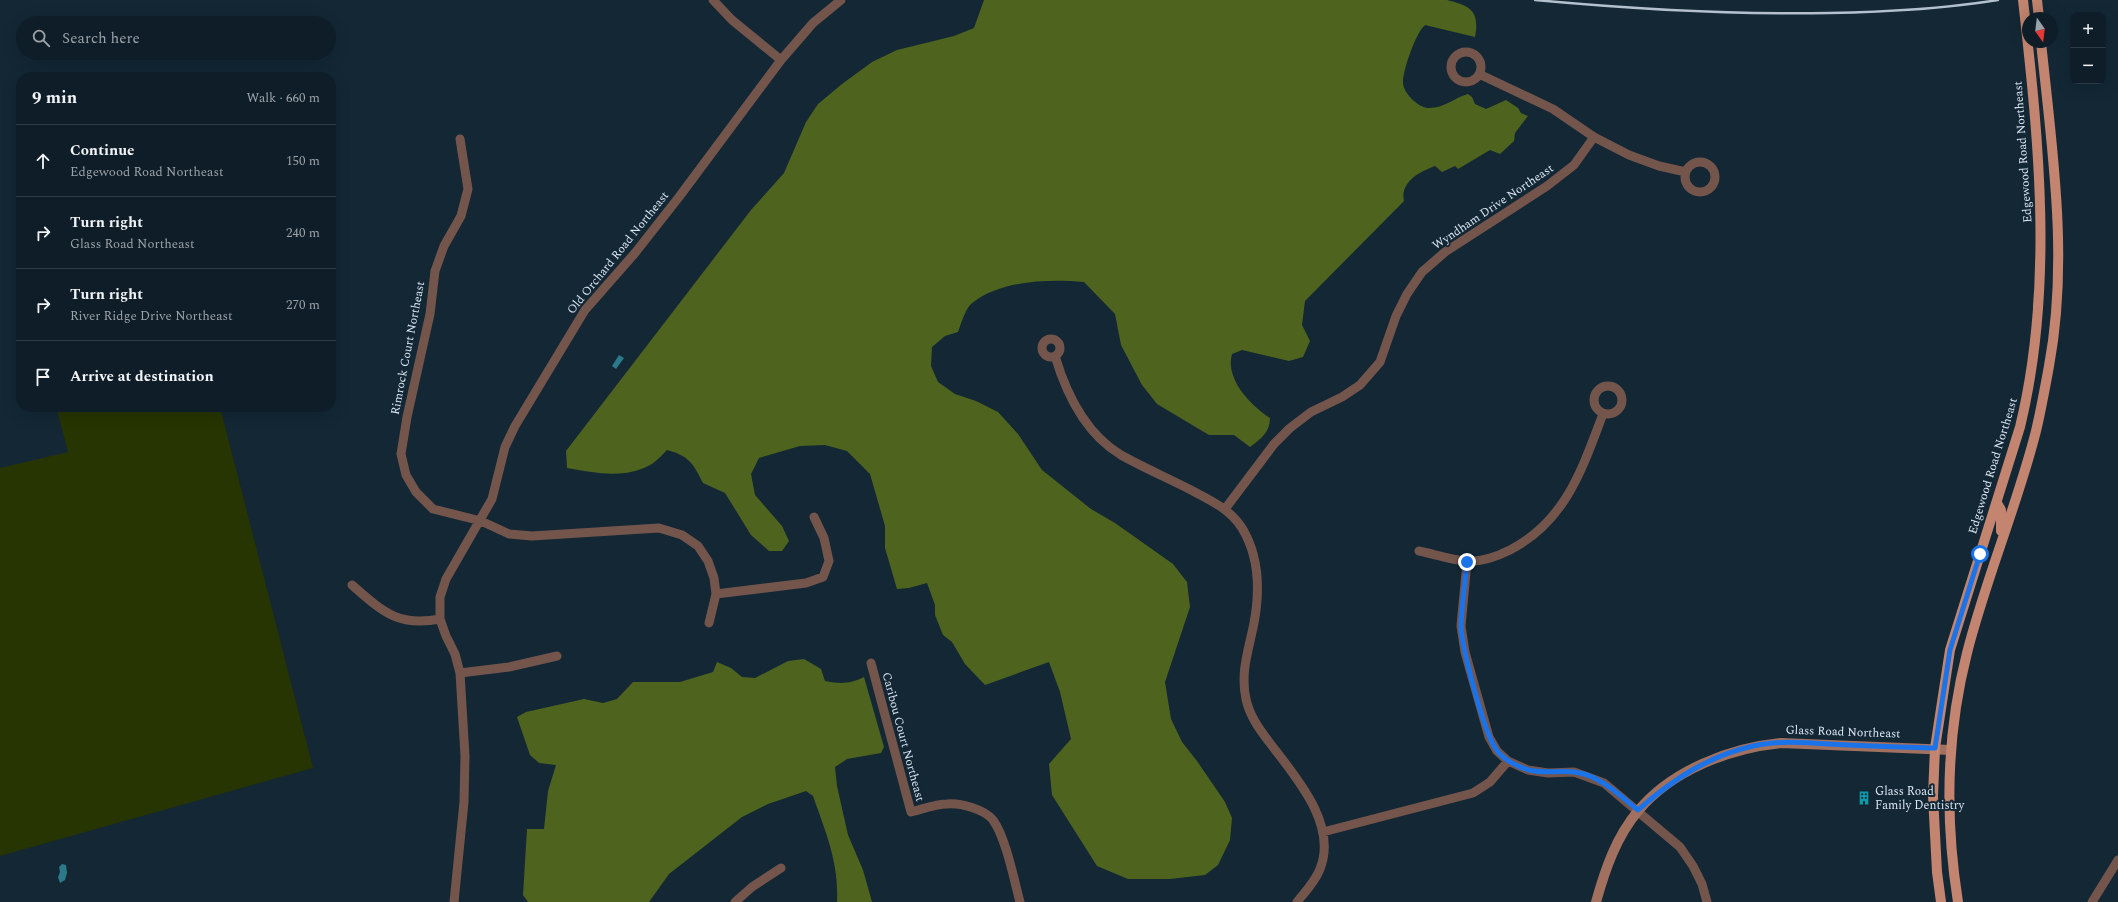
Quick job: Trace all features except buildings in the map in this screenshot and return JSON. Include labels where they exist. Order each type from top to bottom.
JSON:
[{"type":"main road","name":"Edgewood Road Northeast","points":[[1941,902],[1934,826],[1935,748],[1950,650],[2020,427],[2028,393],[2038,324],[2042,222],[2023,0]]},
{"type":"main road","points":[[2037,0],[2038,12]]},
{"type":"main road","points":[[1958,902],[1949,827],[1951,750],[1956,704],[1966,655],[2036,430],[2055,324],[2058,271],[2058,222],[2056,186],[2042,48]]},
{"type":"main road","points":[[1997,503],[2001,510],[2000,545]]},
{"type":"street","points":[[713,0],[732,20],[781,60]]},
{"type":"street","name":"Old Orchard Road Northeast","points":[[454,902],[464,802],[465,756],[460,673],[455,654],[440,619],[440,597],[446,579],[481,521],[492,499],[505,447],[512,433],[585,310],[635,253],[679,197],[781,60],[813,22],[841,0]]},
{"type":"street","points":[[1479,74],[1553,109],[1594,137],[1629,155],[1659,166],[1686,172]]},
{"type":"street","name":"Wyndham Drive Northeast","points":[[1225,509],[1274,444],[1290,428],[1310,412],[1342,397],[1360,385],[1380,362],[1396,316],[1407,294],[1422,272],[1445,252],[1547,186],[1574,165],[1594,137]]},
{"type":"street","name":"Rimrock Court Northeast","points":[[460,139],[468,189],[461,216],[444,246],[435,271],[430,314],[407,417],[401,454],[406,475],[416,492],[433,509],[481,521],[509,534],[532,536],[659,528],[682,535],[698,546],[708,561],[716,594]]},
{"type":"street","points":[[1055,356],[1072,400],[1087,423],[1102,440],[1120,454],[1225,509],[1241,527],[1250,547],[1257,571],[1259,594],[1243,676],[1246,700],[1255,724],[1296,777],[1307,796],[1323,832],[1324,850],[1320,869],[1310,887],[1297,902]]},
{"type":"street","points":[[1419,551],[1467,562],[1498,556],[1527,541],[1553,518],[1574,486],[1603,414]]},
{"type":"street","points":[[709,623],[716,594],[806,582],[823,576],[829,561],[824,538],[814,517]]},
{"type":"street","points":[[1467,562],[1461,626],[1465,652],[1489,737],[1497,751],[1508,761],[1528,770],[1548,773],[1574,772],[1592,777],[1604,783],[1638,810],[1680,847],[1693,866],[1702,884],[1707,902]]},
{"type":"street","points":[[352,585],[387,613],[403,620],[422,622],[440,619]]},
{"type":"street","points":[[460,673],[508,667],[557,656]]},
{"type":"street","name":"Caribou Court Northeast","points":[[871,663],[911,812],[947,804],[965,806],[984,812],[992,819],[1000,833],[1020,902]]},
{"type":"street","name":"Glass Road Northeast","points":[[1596,902],[1605,871],[1613,851],[1638,810],[1676,779],[1697,766],[1726,754],[1754,746],[1781,743],[1935,748],[1951,750]]},
{"type":"street","points":[[1323,832],[1473,793],[1490,782],[1508,761]]},
{"type":"street","points":[[2092,902],[2118,860]]},
{"type":"street","points":[[735,902],[752,887],[781,868]]},
{"type":"green space","points":[[984,0],[1447,0],[1467,7],[1472,11],[1476,21],[1475,37],[1425,25],[1421,29],[1414,43],[1405,69],[1403,82],[1408,95],[1419,105],[1427,108],[1438,107],[1468,94],[1472,97],[1475,104],[1486,109],[1506,100],[1518,108],[1521,113],[1528,116],[1515,133],[1514,141],[1500,154],[1490,150],[1458,169],[1455,166],[1442,172],[1435,166],[1423,171],[1408,183],[1405,188],[1404,201],[1305,301],[1302,325],[1310,341],[1303,357],[1289,361],[1242,350],[1232,354],[1232,373],[1236,382],[1247,399],[1262,413],[1270,418],[1267,431],[1250,447],[1234,435],[1209,435],[1157,404],[1142,385],[1121,345],[1115,314],[1084,282],[1041,281],[996,290],[971,304],[965,313],[958,332],[945,336],[932,347],[931,366],[938,382],[955,394],[976,401],[998,412],[1018,434],[1042,470],[1091,509],[1115,523],[1173,564],[1187,582],[1190,607],[1165,682],[1171,719],[1182,742],[1225,802],[1232,818],[1230,840],[1218,865],[1205,875],[1170,879],[1128,879],[1097,866],[1052,795],[1049,764],[1071,739],[1060,692],[1049,662],[985,685],[965,664],[952,642],[943,635],[935,615],[935,605],[927,583],[909,588],[897,589],[885,548],[885,526],[870,474],[847,451],[825,445],[800,446],[759,458],[751,474],[755,495],[782,526],[789,541],[782,551],[769,551],[751,535],[725,493],[703,483],[690,461],[674,452],[667,450],[652,464],[630,472],[610,474],[567,468],[566,451],[751,210],[784,173],[806,122],[818,104],[872,62],[897,50],[954,36],[974,28]]},
{"type":"green space","points":[[57,412],[221,412],[313,768],[0,856],[0,468],[68,452]]},
{"type":"green space","points":[[804,659],[821,669],[825,681],[845,683],[864,677],[884,747],[881,753],[847,759],[835,767],[837,786],[848,835],[863,870],[872,902],[837,902],[836,874],[831,848],[813,796],[806,791],[768,804],[742,817],[669,874],[649,902],[528,902],[523,895],[527,829],[544,829],[548,791],[556,765],[539,763],[530,755],[517,717],[526,712],[584,699],[603,703],[617,699],[633,682],[680,682],[713,672],[717,662],[731,668],[742,677],[755,678],[788,661]]},
{"type":"water","points":[[619,355],[624,358],[616,369],[612,366]]},
{"type":"water","points":[[62,864],[66,865],[67,873],[65,880],[60,883],[58,877],[60,872],[59,867]]},
{"type":"railway","points":[[1535,0],[1682,11],[1756,13],[1850,13],[1914,10],[1998,0]]},
{"type":"place","name":"Glass Road Family Dentistry","points":[[1864,798]]},
{"type":"route","points":[[1467,562],[1461,626],[1465,652],[1489,737],[1497,751],[1508,761],[1528,770],[1548,773],[1574,772],[1592,777],[1604,783],[1638,810],[1676,779],[1697,766],[1726,754],[1754,746],[1781,743],[1935,748],[1950,650],[1980,554]]}]
